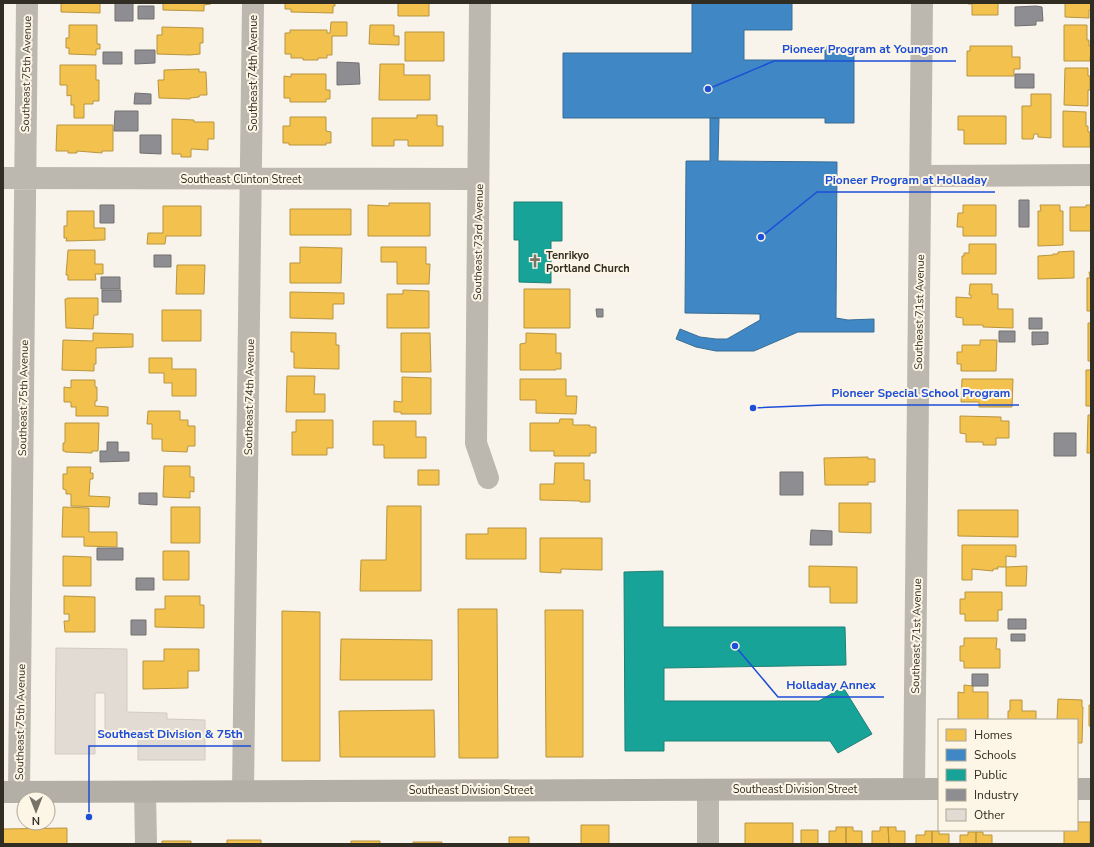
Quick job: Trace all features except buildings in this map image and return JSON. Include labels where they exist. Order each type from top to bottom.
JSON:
[{"type":"main road","name":"Southeast Division Street","points":[[11,792],[938,789]]},
{"type":"main road","points":[[1078,789],[1091,789]]},
{"type":"street","name":"Southeast 75th Avenue","points":[[11,792],[25,178],[27,3]]},
{"type":"street","name":"Southeast 74th Avenue","points":[[243,791],[252,179],[253,3]]},
{"type":"street","name":"Southeast 73rd Avenue","points":[[480,3],[476,444],[488,478]]},
{"type":"street","name":"Southeast 71st Avenue","points":[[914,789],[922,3]]},
{"type":"street","points":[[920,176],[1091,175]]},
{"type":"street","name":"Southeast Clinton Street","points":[[3,178],[478,179]]},
{"type":"street","points":[[708,790],[708,844]]},
{"type":"street","points":[[146,792],[146,844]]},
{"type":"place","name":"Pioneer Program at Youngson","points":[[708,89]]},
{"type":"place","name":"Pioneer Program at Holladay","points":[[761,237]]},
{"type":"place","name":"Tenrikyo Portland Church","points":[[535,261]]},
{"type":"place","name":"Pioneer Special School Program","points":[[753,408]]},
{"type":"place","name":"Holladay Annex","points":[[735,646]]},
{"type":"place","name":"Southeast Division & 75th","points":[[89,817]]}]
